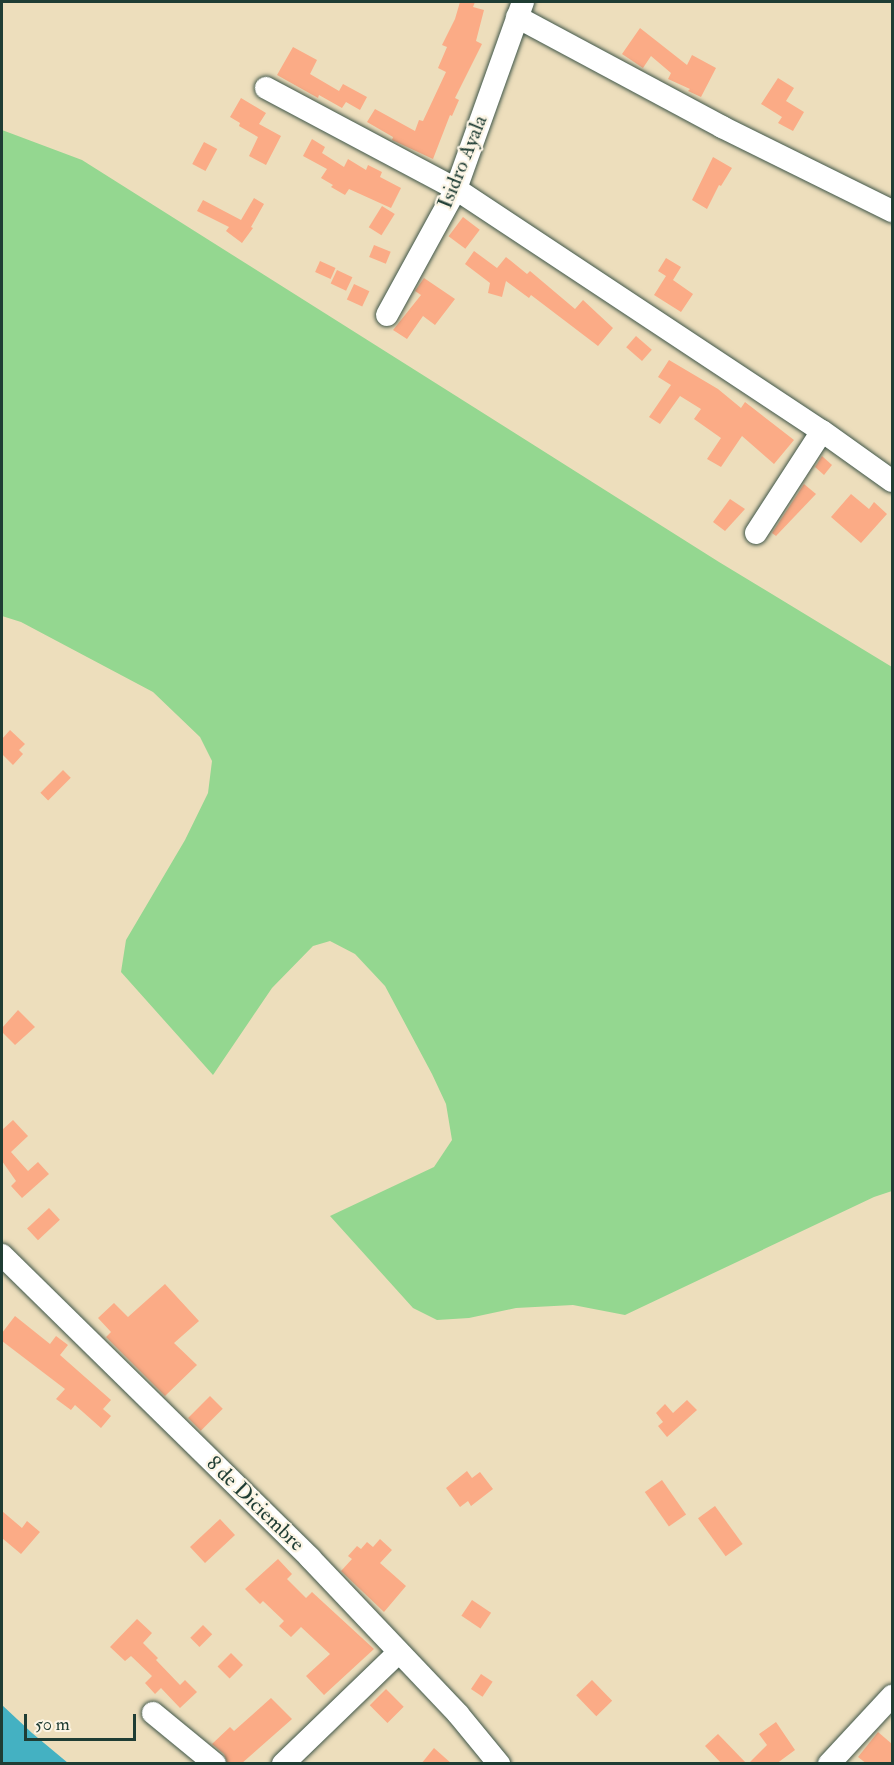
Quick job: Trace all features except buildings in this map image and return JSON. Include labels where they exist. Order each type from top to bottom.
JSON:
[{"type":"street","name":"Isidro Ayala","points":[[387,315],[456,189],[520,9]]},
{"type":"street","points":[[520,9],[722,127],[892,211]]},
{"type":"street","points":[[267,88],[456,189],[822,431],[892,481]]},
{"type":"street","points":[[756,533],[822,431]]},
{"type":"street","name":"8 de Diciembre","points":[[2,1255],[302,1550],[458,1714],[499,1764]]},
{"type":"street","points":[[283,1764],[399,1652]]},
{"type":"street","points":[[829,1764],[892,1696]]},
{"type":"street","points":[[153,1713],[215,1764]]},
{"type":"green space","points":[[2,130],[82,160],[719,562],[892,667],[892,1191],[874,1197],[625,1315],[573,1305],[516,1308],[469,1318],[437,1320],[413,1308],[330,1216],[434,1167],[452,1140],[446,1104],[385,986],[355,954],[330,941],[313,946],[272,988],[213,1075],[121,972],[126,940],[185,840],[208,793],[212,761],[200,737],[153,692],[21,622],[2,616]]},
{"type":"water","points":[[2,1705],[32,1733],[68,1763],[2,1763]]}]
